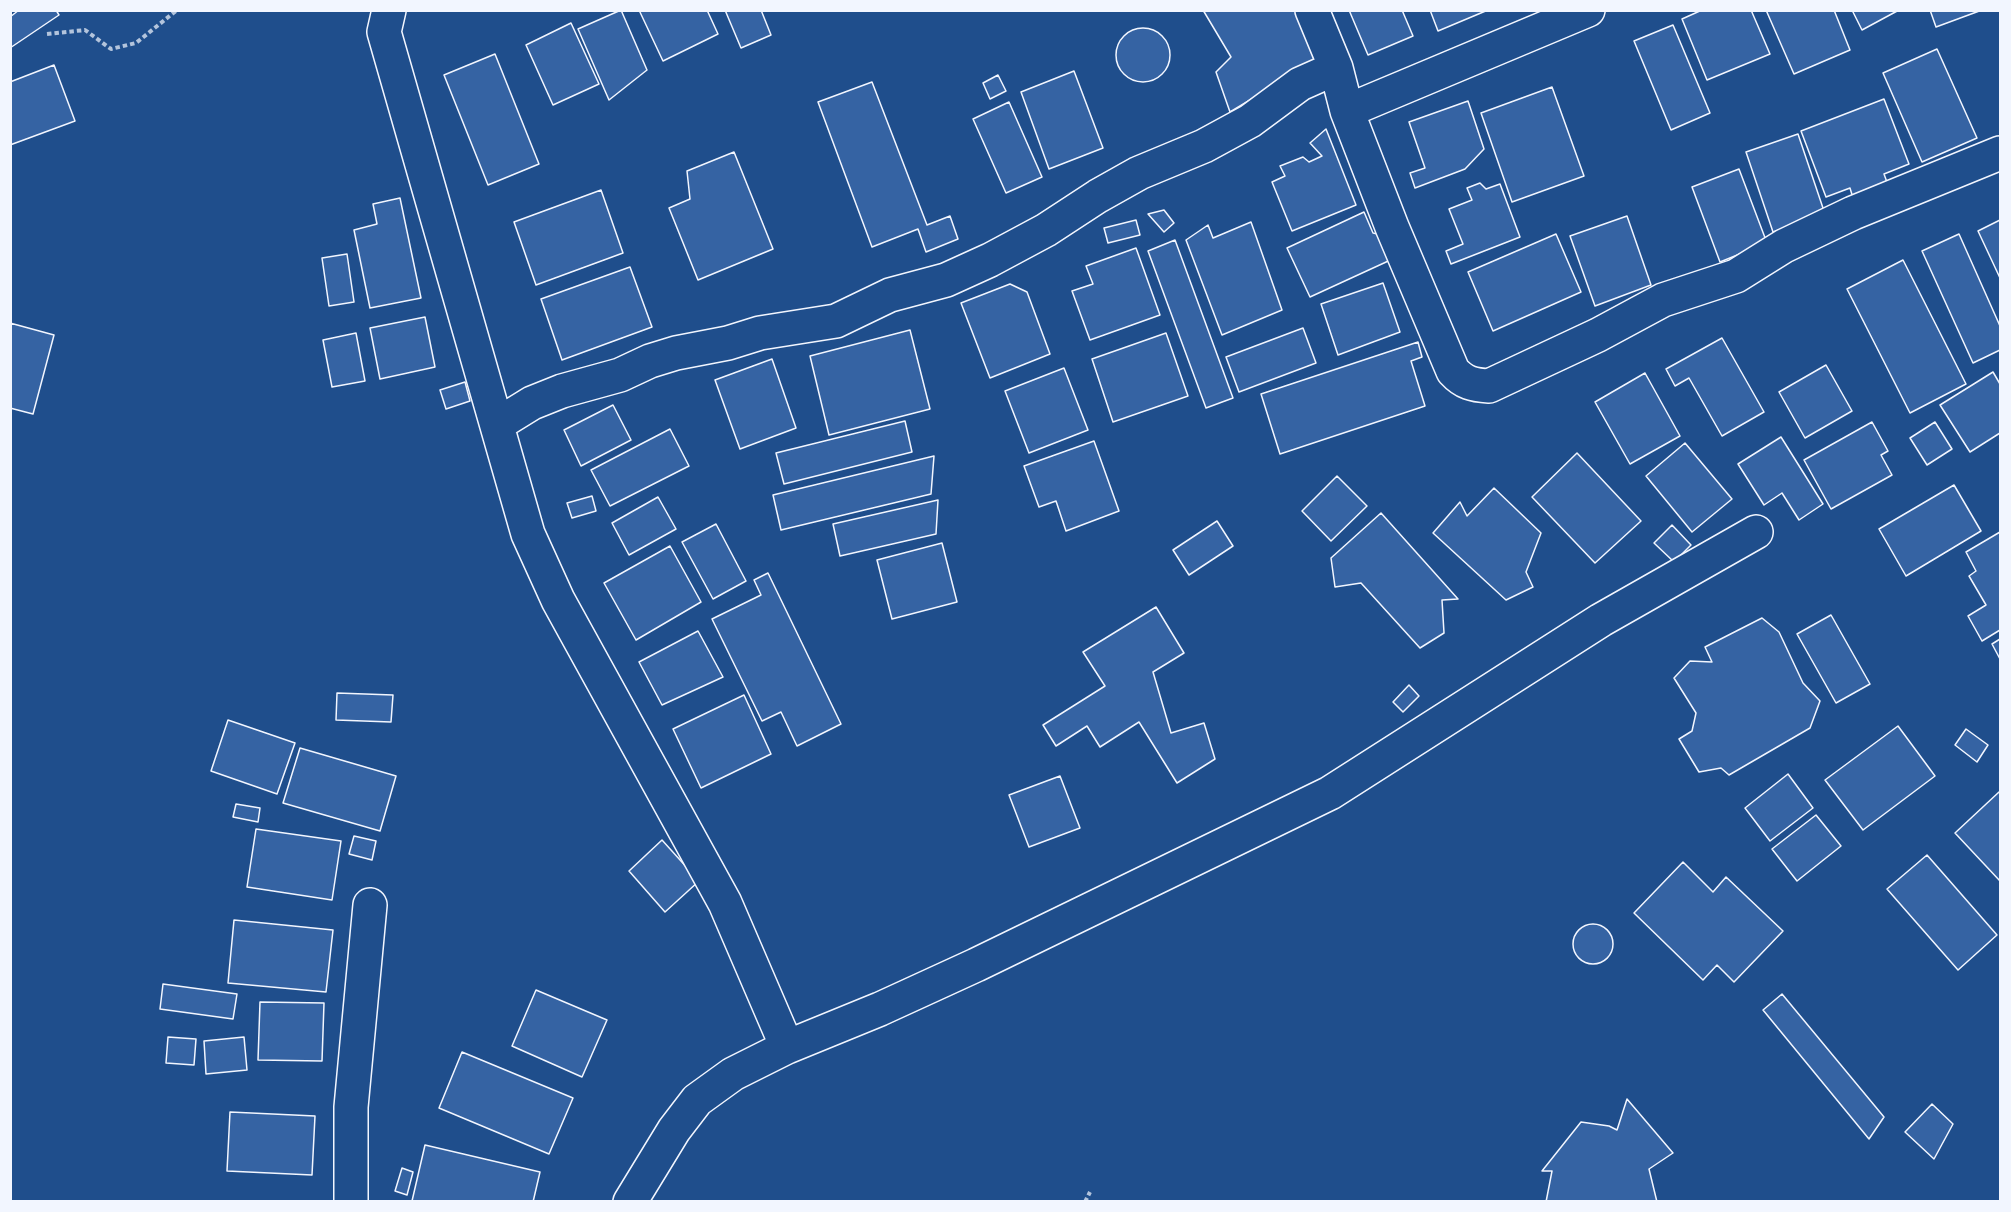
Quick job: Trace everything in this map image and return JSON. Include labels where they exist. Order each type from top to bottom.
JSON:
[{"type":"street","points":[[389,10],[384,32],[528,534],[550,581],[725,903],[787,1047]]},
{"type":"street","points":[[1312,10],[1336,68],[1347,111],[1392,227],[1453,371],[1466,382],[1489,386],[1598,335],[1663,300],[1736,276],[1784,246],[1853,213],[2001,153]]},
{"type":"street","points":[[1347,111],[1588,10]]},
{"type":"street","points":[[498,424],[532,403],[562,391],[620,375],[650,361],[760,333],[836,321],[890,295],[946,280],[1046,231],[1098,196],[1139,173],[1204,146],[1250,121],[1300,84],[1336,68]]},
{"type":"street","points":[[630,1202],[674,1130],[697,1100],[734,1074],[787,1047],[880,1009],[976,965],[1330,793],[1601,620],[1756,532]]},
{"type":"street","points":[[351,1202],[351,1107],[370,905]]},
{"type":"path","points":[[47,34],[85,30],[111,49],[136,43],[177,10]]},
{"type":"path","points":[[1085,1202],[1090,1192]]},
{"type":"building","points":[[19,10],[56,10],[59,15],[10,48],[10,17]]},
{"type":"building","points":[[621,10],[647,70],[609,100],[578,29]]},
{"type":"building","points":[[639,10],[707,10],[718,34],[663,61]]},
{"type":"building","points":[[725,10],[761,10],[771,35],[741,48]]},
{"type":"building","points":[[1203,10],[1295,10],[1315,61],[1230,112],[1216,72],[1231,57]]},
{"type":"building","points":[[1349,10],[1402,10],[1413,36],[1368,55]]},
{"type":"building","points":[[1430,10],[1488,10],[1438,31]]},
{"type":"building","points":[[1702,10],[1751,10],[1770,54],[1707,80],[1682,19]]},
{"type":"building","points":[[1766,10],[1834,10],[1850,50],[1794,74]]},
{"type":"building","points":[[1852,10],[1899,10],[1862,30]]},
{"type":"building","points":[[1930,10],[1982,10],[1936,27]]},
{"type":"building","points":[[571,23],[599,84],[553,105],[526,45]]},
{"type":"building","points":[[1673,25],[1710,113],[1671,130],[1634,41]]},
{"type":"building","points":[[1143,28],[1153,30],[1162,36],[1168,45],[1170,55],[1168,65],[1162,74],[1153,80],[1143,82],[1133,80],[1124,74],[1118,65],[1116,55],[1118,45],[1124,36],[1133,30]]},
{"type":"building","points":[[1937,49],[1977,138],[1922,162],[1883,73]]},
{"type":"building","points":[[495,54],[539,164],[488,185],[444,75]]},
{"type":"building","points":[[54,65],[75,121],[10,145],[10,82]]},
{"type":"building","points":[[1074,71],[1103,148],[1049,169],[1021,92]]},
{"type":"building","points":[[998,75],[1006,91],[990,99],[983,83]]},
{"type":"building","points":[[872,82],[927,225],[950,216],[958,239],[926,252],[918,229],[872,247],[818,102]]},
{"type":"building","points":[[1552,87],[1584,176],[1512,202],[1481,113]]},
{"type":"building","points":[[1884,99],[1909,164],[1884,174],[1888,185],[1853,198],[1850,188],[1826,197],[1801,131]]},
{"type":"building","points":[[1468,101],[1484,149],[1465,169],[1415,188],[1410,173],[1425,168],[1409,122]]},
{"type":"building","points":[[1009,102],[1042,177],[1006,193],[973,119]]},
{"type":"building","points":[[1326,129],[1356,205],[1292,231],[1272,182],[1285,176],[1280,166],[1303,157],[1309,162],[1322,156],[1310,143]]},
{"type":"building","points":[[1798,134],[1825,214],[1773,232],[1746,152]]},
{"type":"building","points":[[734,152],[773,249],[698,280],[669,208],[690,199],[687,171]]},
{"type":"building","points":[[1739,169],[1767,243],[1720,262],[1692,187]]},
{"type":"building","points":[[1480,183],[1486,189],[1500,184],[1520,237],[1451,264],[1446,251],[1463,244],[1449,209],[1472,200],[1467,188]]},
{"type":"building","points":[[601,190],[623,253],[536,285],[514,222]]},
{"type":"building","points":[[400,198],[421,298],[370,308],[354,230],[377,224],[373,204]]},
{"type":"building","points":[[1164,210],[1174,223],[1164,232],[1148,214]]},
{"type":"building","points":[[1364,212],[1373,233],[1387,236],[1397,257],[1310,297],[1287,248]]},
{"type":"building","points":[[1627,216],[1651,285],[1595,306],[1570,236]]},
{"type":"building","points":[[1136,220],[1140,235],[1108,243],[1104,228]]},
{"type":"building","points":[[2000,220],[2000,278],[1978,231]]},
{"type":"building","points":[[1251,222],[1282,310],[1222,335],[1186,240],[1208,225],[1213,238]]},
{"type":"building","points":[[1556,234],[1581,292],[1493,331],[1468,272]]},
{"type":"building","points":[[1959,234],[2000,326],[2000,350],[1973,363],[1922,251]]},
{"type":"building","points":[[1175,240],[1233,398],[1206,408],[1148,251]]},
{"type":"building","points":[[1136,248],[1160,315],[1090,340],[1072,291],[1093,284],[1086,266]]},
{"type":"building","points":[[347,254],[354,302],[329,306],[322,258]]},
{"type":"building","points":[[1903,260],[1966,384],[1910,413],[1847,289]]},
{"type":"building","points":[[630,267],[652,327],[562,360],[541,299]]},
{"type":"building","points":[[1383,283],[1400,332],[1338,355],[1321,304]]},
{"type":"building","points":[[1010,284],[1027,292],[1050,354],[990,378],[961,303]]},
{"type":"building","points":[[425,317],[435,367],[380,379],[370,328]]},
{"type":"building","points":[[10,323],[54,335],[33,414],[10,408]]},
{"type":"building","points":[[1303,328],[1316,363],[1239,392],[1226,357]]},
{"type":"building","points":[[910,330],[930,409],[829,435],[810,356]]},
{"type":"building","points":[[356,333],[365,381],[332,387],[323,340]]},
{"type":"building","points":[[1166,333],[1188,396],[1113,422],[1092,359]]},
{"type":"building","points":[[1722,338],[1764,412],[1722,436],[1689,378],[1675,386],[1666,369]]},
{"type":"building","points":[[1418,342],[1422,357],[1411,361],[1425,406],[1280,454],[1261,394]]},
{"type":"building","points":[[772,359],[796,428],[740,449],[715,380]]},
{"type":"building","points":[[1826,365],[1852,411],[1805,438],[1779,392]]},
{"type":"building","points":[[1064,368],[1088,430],[1029,453],[1005,391]]},
{"type":"building","points":[[1993,372],[2000,384],[2000,433],[1970,452],[1940,405]]},
{"type":"building","points":[[1645,373],[1680,436],[1630,464],[1595,402]]},
{"type":"building","points":[[465,382],[470,401],[446,409],[440,390]]},
{"type":"building","points":[[613,405],[631,440],[581,466],[564,430]]},
{"type":"building","points":[[905,421],[912,452],[784,484],[776,453]]},
{"type":"building","points":[[1872,422],[1888,451],[1881,455],[1892,475],[1831,509],[1804,460]]},
{"type":"building","points":[[1935,422],[1952,449],[1927,465],[1910,438]]},
{"type":"building","points":[[670,429],[689,466],[610,506],[591,470]]},
{"type":"building","points":[[1781,437],[1823,504],[1799,520],[1782,493],[1764,505],[1738,464]]},
{"type":"building","points":[[1094,441],[1119,511],[1066,531],[1056,501],[1039,507],[1024,466]]},
{"type":"building","points":[[1685,443],[1732,499],[1692,532],[1646,476]]},
{"type":"building","points":[[1577,453],[1641,521],[1595,563],[1532,497]]},
{"type":"building","points":[[934,456],[931,494],[781,530],[773,495]]},
{"type":"building","points":[[1337,476],[1367,506],[1331,541],[1302,511]]},
{"type":"building","points":[[1954,485],[1981,531],[1906,576],[1879,529]]},
{"type":"building","points":[[1494,488],[1541,533],[1526,572],[1533,587],[1506,600],[1433,533],[1460,502],[1467,516]]},
{"type":"building","points":[[592,496],[596,511],[572,518],[567,503]]},
{"type":"building","points":[[658,497],[676,529],[629,555],[612,523]]},
{"type":"building","points":[[938,500],[936,534],[840,556],[833,524]]},
{"type":"building","points":[[1381,513],[1458,599],[1442,600],[1444,633],[1420,648],[1361,583],[1335,587],[1331,558]]},
{"type":"building","points":[[1217,521],[1233,546],[1189,575],[1173,550]]},
{"type":"building","points":[[716,524],[746,581],[713,599],[682,542]]},
{"type":"building","points":[[1672,525],[1691,545],[1674,562],[1654,543]]},
{"type":"building","points":[[2000,532],[2000,630],[1982,641],[1968,616],[1986,605],[1969,576],[1976,571],[1966,552]]},
{"type":"building","points":[[942,543],[957,602],[892,619],[877,560]]},
{"type":"building","points":[[670,546],[701,602],[636,640],[604,583]]},
{"type":"building","points":[[768,573],[841,724],[797,746],[781,712],[762,721],[712,619],[761,595],[754,580]]},
{"type":"building","points":[[1156,607],[1184,653],[1153,672],[1171,733],[1204,723],[1215,759],[1177,783],[1139,722],[1100,747],[1087,726],[1056,746],[1043,725],[1105,686],[1083,652]]},
{"type":"building","points":[[1831,615],[1870,684],[1836,703],[1797,634]]},
{"type":"building","points":[[1762,618],[1779,632],[1803,683],[1820,701],[1810,728],[1729,775],[1721,768],[1699,772],[1679,739],[1692,731],[1696,713],[1674,678],[1690,661],[1712,662],[1705,647]]},
{"type":"building","points":[[698,631],[723,677],[662,705],[639,662]]},
{"type":"building","points":[[2000,639],[2000,659],[1992,644]]},
{"type":"building","points":[[1409,685],[1419,696],[1403,712],[1393,702]]},
{"type":"building","points":[[337,693],[393,695],[391,722],[336,720]]},
{"type":"building","points":[[744,695],[771,754],[701,788],[673,729]]},
{"type":"building","points":[[228,720],[295,743],[277,794],[211,771]]},
{"type":"building","points":[[1898,726],[1935,776],[1863,830],[1825,780]]},
{"type":"building","points":[[1966,729],[1988,745],[1977,762],[1955,745]]},
{"type":"building","points":[[300,748],[396,776],[380,831],[283,803]]},
{"type":"building","points":[[1788,774],[1813,808],[1770,841],[1745,808]]},
{"type":"building","points":[[1060,776],[1080,828],[1029,847],[1009,795]]},
{"type":"building","points":[[2000,793],[2000,881],[1955,833]]},
{"type":"building","points":[[236,804],[260,808],[258,822],[233,817]]},
{"type":"building","points":[[1816,815],[1841,846],[1797,881],[1772,849]]},
{"type":"building","points":[[256,829],[341,841],[332,900],[247,887]]},
{"type":"building","points":[[354,836],[376,841],[372,860],[349,854]]},
{"type":"building","points":[[662,840],[699,881],[665,912],[629,871]]},
{"type":"building","points":[[1927,855],[1997,935],[1958,970],[1887,889]]},
{"type":"building","points":[[1683,862],[1713,892],[1726,877],[1783,931],[1734,982],[1717,965],[1703,980],[1634,913]]},
{"type":"building","points":[[234,920],[333,930],[326,992],[228,983]]},
{"type":"building","points":[[1593,924],[1607,930],[1613,944],[1607,958],[1593,964],[1579,958],[1573,944],[1579,930]]},
{"type":"building","points":[[163,984],[237,994],[233,1019],[160,1009]]},
{"type":"building","points":[[536,990],[607,1020],[582,1077],[512,1046]]},
{"type":"building","points":[[1782,994],[1884,1117],[1869,1139],[1763,1010]]},
{"type":"building","points":[[260,1002],[324,1003],[322,1061],[258,1060]]},
{"type":"building","points":[[168,1037],[196,1039],[194,1065],[166,1063]]},
{"type":"building","points":[[244,1037],[247,1070],[206,1074],[204,1041]]},
{"type":"building","points":[[462,1052],[573,1098],[549,1154],[439,1108]]},
{"type":"building","points":[[1627,1099],[1673,1153],[1649,1169],[1657,1202],[1546,1202],[1552,1171],[1542,1171],[1581,1122],[1609,1126],[1617,1130]]},
{"type":"building","points":[[1932,1104],[1953,1124],[1934,1159],[1905,1132]]},
{"type":"building","points":[[230,1112],[315,1116],[312,1175],[227,1171]]},
{"type":"building","points":[[425,1145],[540,1172],[533,1202],[412,1201]]},
{"type":"building","points":[[402,1168],[413,1172],[407,1195],[395,1191]]}]
